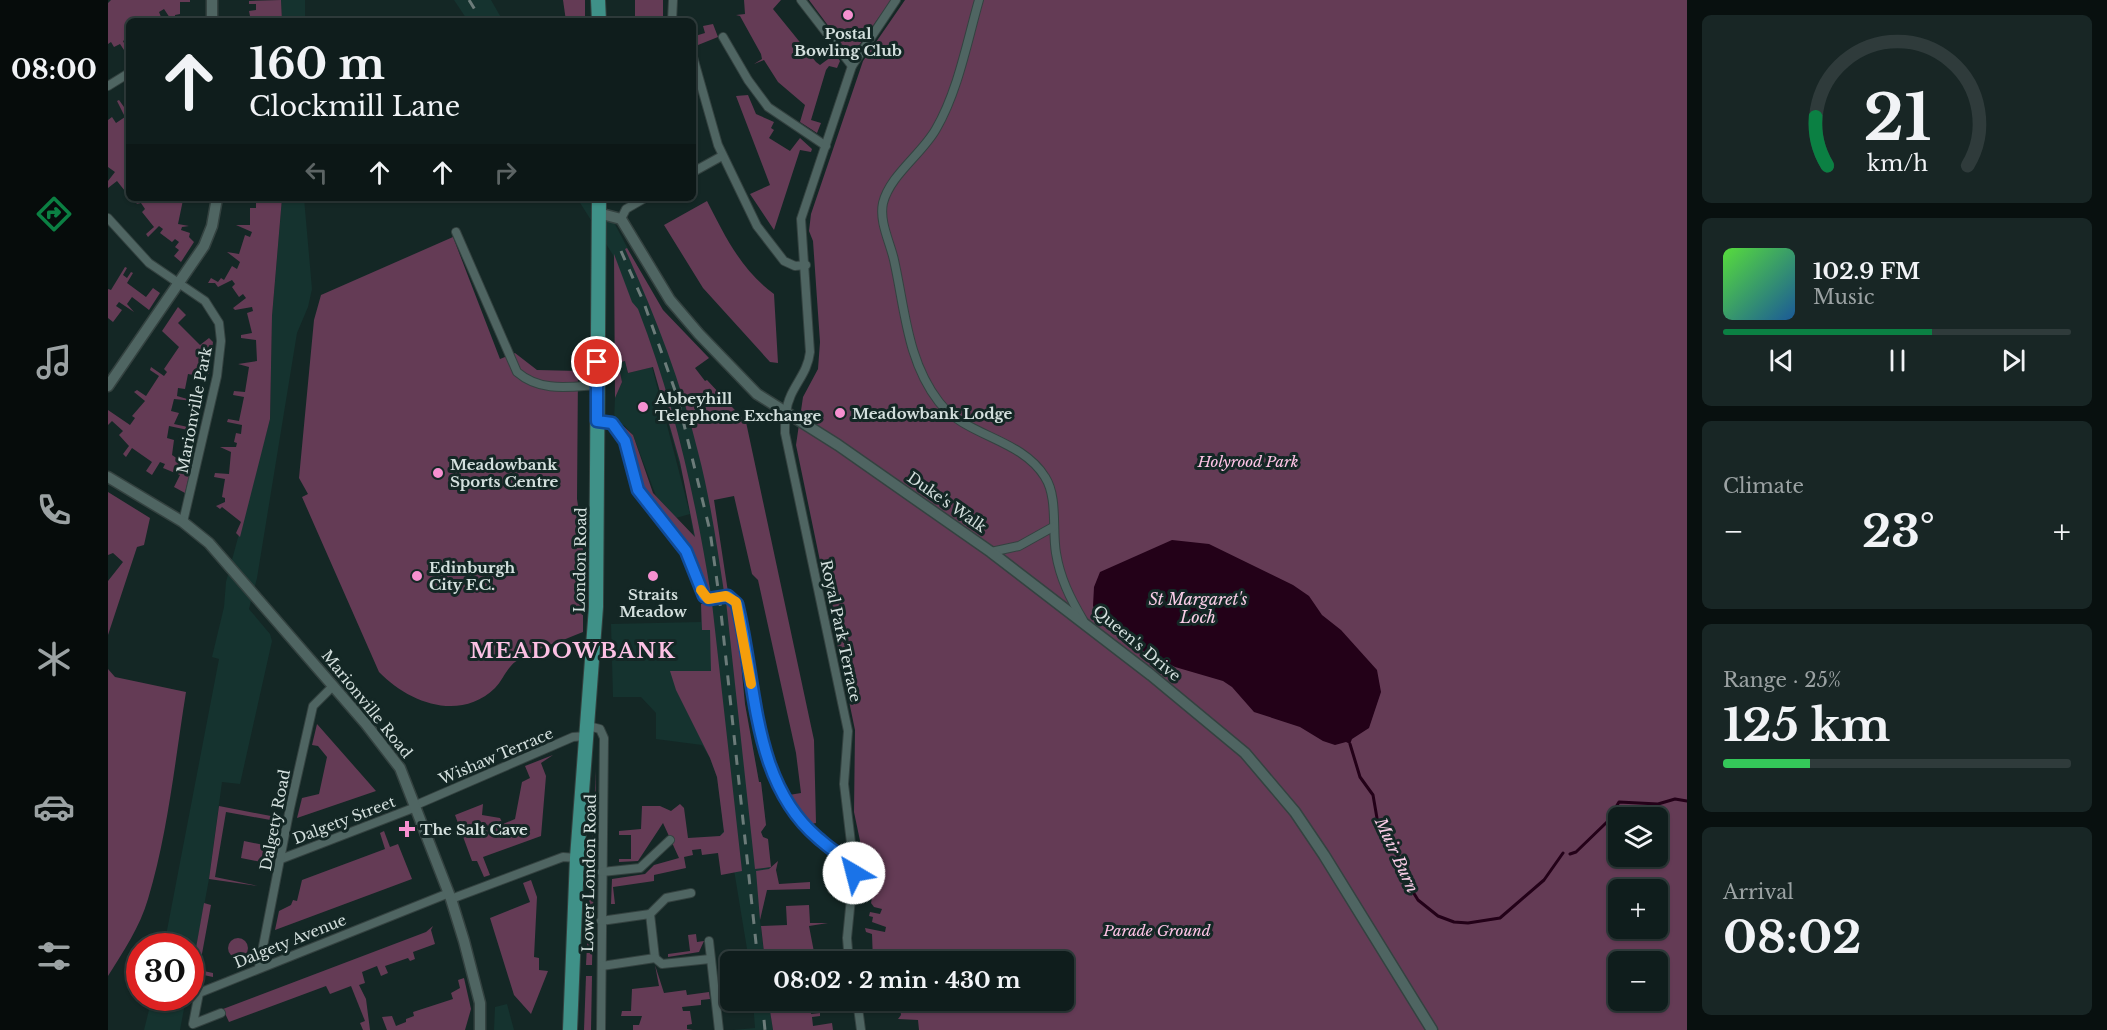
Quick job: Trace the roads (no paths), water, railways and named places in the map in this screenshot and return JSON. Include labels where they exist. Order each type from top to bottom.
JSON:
[{"type":"main road","points":[[598,0],[599,18]]},
{"type":"main road","name":"London Road","points":[[570,1030],[577,858],[596,607],[599,201]]},
{"type":"street","points":[[212,0],[212,18]]},
{"type":"street","points":[[672,18],[673,0]]},
{"type":"street","points":[[801,0],[852,66]]},
{"type":"street","points":[[785,414],[790,397],[809,361],[806,266],[800,233],[801,219],[852,66],[896,0]]},
{"type":"street","name":"Queen's Drive","points":[[979,0],[949,99],[937,128],[886,196],[882,216],[894,259],[907,330],[924,380],[939,403],[955,418],[1022,454],[1036,465],[1047,480],[1050,491],[1056,555],[1064,586],[1085,623],[1228,739],[1274,786],[1324,855],[1432,1030]]},
{"type":"street","points":[[723,37],[748,80],[768,107],[826,146]]},
{"type":"street","points":[[696,67],[722,156],[762,234],[786,262],[795,266],[806,266]]},
{"type":"street","points":[[108,86],[126,75]]},
{"type":"street","points":[[696,170],[722,156]]},
{"type":"street","points":[[108,386],[204,246],[212,226],[216,201]]},
{"type":"street","points":[[598,213],[621,219],[626,209],[640,201]]},
{"type":"street","name":"Marionville Park","points":[[108,218],[138,254],[210,307],[218,320],[221,335],[217,376],[198,467],[183,522]]},
{"type":"street","name":"Duke's Walk","points":[[621,219],[670,300],[757,394],[785,414],[838,445],[992,552],[1085,623]]},
{"type":"street","points":[[456,232],[517,372],[534,384],[549,387],[597,385]]},
{"type":"street","name":"Royal Park Terrace","points":[[785,414],[785,433],[848,731],[844,784],[854,856],[848,951]]},
{"type":"street","points":[[597,421],[612,423],[623,436],[638,490],[686,551],[704,596],[709,599],[728,596],[736,602],[750,679],[771,770],[781,794],[798,818],[817,837],[841,855],[854,856]]},
{"type":"street","name":"Marionville Road","points":[[108,477],[183,522],[203,537],[333,686],[400,768],[450,896],[479,997],[480,1030]]},
{"type":"street","points":[[992,552],[1019,546],[1053,527]]},
{"type":"street","name":"Dalgety Road","points":[[259,967],[313,706],[333,686]]},
{"type":"street","name":"Lower London Road","points":[[588,731],[600,729],[604,738],[601,1030]]},
{"type":"street","name":"Wishaw Terrace","points":[[416,806],[588,731]]},
{"type":"street","name":"Dalgety Street","points":[[281,859],[416,806]]},
{"type":"street","points":[[602,872],[640,868],[670,840]]},
{"type":"street","name":"Dalgety Avenue","points":[[221,1014],[193,1024],[199,993],[259,967],[450,896],[563,857],[577,858]]},
{"type":"street","points":[[602,921],[650,914],[666,898],[691,893]]},
{"type":"street","points":[[650,914],[655,958],[662,964],[710,959]]},
{"type":"street","points":[[709,941],[719,1030]]},
{"type":"street","points":[[602,966],[655,958]]},
{"type":"street","points":[[858,1011],[861,1030]]},
{"type":"water","name":"St Margaret's Loch","points":[[1172,540],[1209,544],[1293,585],[1309,596],[1322,615],[1341,630],[1377,670],[1381,692],[1369,728],[1352,739],[1350,744],[1346,742],[1335,745],[1323,741],[1300,727],[1254,712],[1232,687],[1223,681],[1175,667],[1128,643],[1100,618],[1093,606],[1094,587],[1100,572]]},
{"type":"waterway","name":"Muir Burn","points":[[1350,744],[1360,777],[1373,795],[1378,824],[1396,850],[1405,879],[1418,900],[1438,916],[1454,922],[1468,923],[1500,918],[1544,880],[1563,853]]},
{"type":"waterway","name":"Muir Burn","points":[[1570,854],[1576,852],[1607,822],[1619,802],[1658,804],[1675,799],[1687,801]]},
{"type":"railway","points":[[469,0],[480,18]]},
{"type":"railway","points":[[621,251],[644,303],[677,396],[710,531],[720,603],[757,951]]},
{"type":"railway","points":[[763,1011],[765,1030]]},
{"type":"place","name":"Postal Bowling Club","points":[[848,15]]},
{"type":"place","name":"Abbeyhill Telephone Exchange","points":[[643,407]]},
{"type":"place","name":"Meadowbank Lodge","points":[[840,413]]},
{"type":"place","name":"Meadowbank Sports Centre","points":[[438,473]]},
{"type":"place","name":"Edinburgh City F.C.","points":[[417,576]]},
{"type":"place","name":"Straits Meadow","points":[[653,576]]},
{"type":"place","name":"The Salt Cave","points":[[407,829]]},
{"type":"district","name":"MEADOWBANK","points":[[573,651]]},
{"type":"park label","name":"Holyrood Park","points":[[1248,461]]},
{"type":"park label","name":"Parade Ground","points":[[1157,930]]}]
